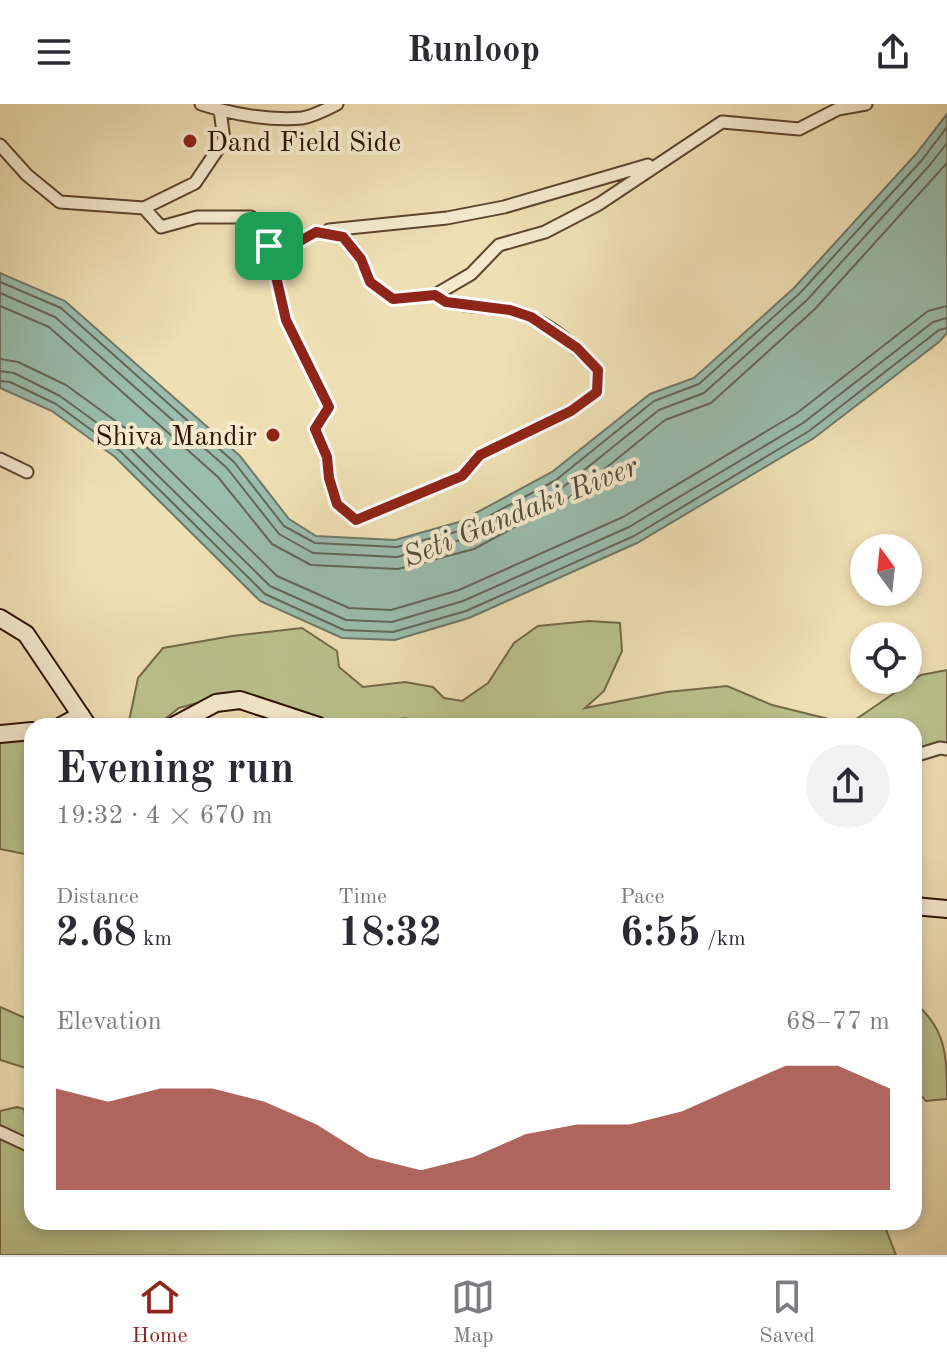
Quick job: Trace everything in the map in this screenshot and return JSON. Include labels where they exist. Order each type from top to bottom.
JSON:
[{"type":"main road","points":[[0,618],[26,634],[83,718]]},
{"type":"main road","points":[[188,718],[216,703],[240,700],[295,718]]},
{"type":"main road","points":[[0,734],[24,732]]},
{"type":"main road","points":[[922,907],[947,909]]},
{"type":"street","points":[[201,104],[220,110],[271,117],[304,118],[337,104]]},
{"type":"street","points":[[316,232],[343,237],[361,259],[370,282],[393,299],[435,295],[471,274],[499,245],[545,232],[599,204],[722,122],[799,129],[838,109],[866,104]]},
{"type":"street","points":[[0,145],[27,175],[60,202],[144,208],[195,183],[224,140],[220,110]]},
{"type":"street","points":[[269,246],[286,249],[316,232],[447,218],[504,207],[658,162]]},
{"type":"street","points":[[144,208],[161,227],[197,217],[251,217],[269,246],[286,320],[329,407],[315,429],[327,457],[329,478],[337,504],[356,520],[462,476],[480,455],[571,411],[597,392],[598,370],[577,348],[531,317],[510,310],[446,302],[435,295]]},
{"type":"street","points":[[0,459],[27,472]]},
{"type":"street","points":[[922,754],[947,749]]},
{"type":"street","points":[[0,1132],[24,1143]]},
{"type":"green space","points":[[589,621],[620,623],[622,651],[604,691],[585,708],[667,692],[727,686],[772,705],[825,718],[300,718],[238,692],[179,708],[166,718],[130,718],[138,678],[163,648],[302,628],[337,651],[339,667],[363,687],[405,682],[433,687],[444,698],[462,701],[488,683],[514,643],[538,626]]},
{"type":"green space","points":[[947,670],[947,744],[942,742],[922,750],[922,718],[858,718],[893,694],[922,694],[922,675]]},
{"type":"green space","points":[[24,739],[24,854],[0,849],[0,740]]},
{"type":"green space","points":[[0,1007],[24,1018],[24,1068],[0,1060]]},
{"type":"green space","points":[[922,1009],[939,1034],[946,1070],[947,1099],[926,1101],[922,1097]]},
{"type":"green space","points":[[17,1107],[24,1109],[24,1230],[886,1230],[896,1255],[0,1255],[0,1111]]},
{"type":"water","name":"Seti Gandaki River","points":[[947,114],[947,333],[939,342],[814,438],[637,543],[469,618],[395,640],[342,638],[260,601],[115,457],[52,411],[0,388],[0,273],[65,301],[240,456],[289,519],[316,536],[395,540],[459,522],[552,472],[650,394],[694,378],[794,288],[916,154]]},
{"type":"place","name":"Dand Field Side","points":[[190,141]]},
{"type":"place","name":"Shiva Mandir","points":[[273,435]]},
{"type":"route","points":[[316,232],[343,237],[361,259],[370,282],[393,299],[435,295],[446,302],[510,310],[531,317],[577,348],[598,370],[597,392],[571,411],[480,455],[462,476],[356,520],[337,504],[329,478],[327,457],[315,429],[329,407],[286,320],[269,246],[286,249],[316,232]]}]
